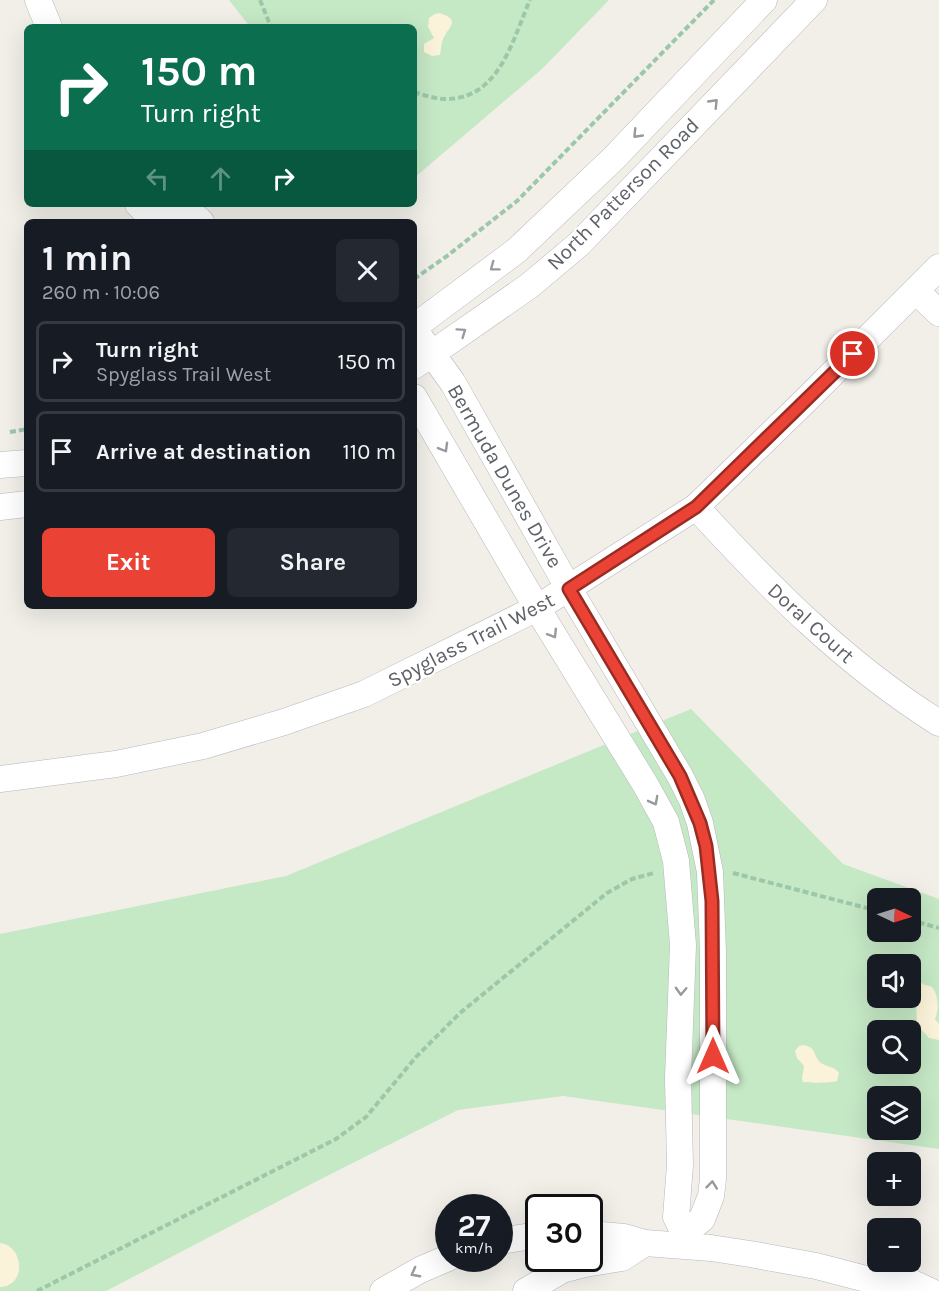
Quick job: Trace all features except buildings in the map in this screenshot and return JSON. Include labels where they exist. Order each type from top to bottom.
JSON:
[{"type":"street","points":[[38,0],[48,24]]},
{"type":"street","name":"North Patterson Road","points":[[417,326],[516,251],[614,158],[764,0]]},
{"type":"street","name":"North Patterson Road","points":[[422,360],[529,286],[579,244],[814,0]]},
{"type":"street","points":[[141,207],[152,219]]},
{"type":"street","points":[[158,219],[169,212],[180,211],[197,219]]},
{"type":"street","name":"Spyglass Trail West","points":[[0,779],[116,764],[203,746],[284,722],[364,694],[537,608],[696,507],[939,267]]},
{"type":"street","points":[[916,291],[939,313]]},
{"type":"street","name":"Bermuda Dunes Drive","points":[[417,340],[422,360],[453,383],[569,589],[680,776],[692,800],[706,846],[710,872],[713,952],[713,1179],[711,1196],[702,1219],[683,1239],[675,1217],[680,1165],[678,1078],[683,945],[676,861],[666,822],[417,402]]},
{"type":"street","points":[[0,465],[24,463]]},
{"type":"street","points":[[0,507],[24,504]]},
{"type":"street","name":"Doral Court","points":[[696,507],[761,578],[815,629],[872,676],[939,723]]},
{"type":"street","points":[[678,1078],[712,1077]]},
{"type":"street","points":[[603,1236],[645,1243],[683,1239],[845,1272],[876,1286],[906,1280],[930,1291]]},
{"type":"street","points":[[526,1291],[562,1270],[622,1258],[645,1243]]},
{"type":"street","points":[[383,1291],[435,1264]]},
{"type":"path","points":[[260,0],[270,24]]},
{"type":"path","points":[[417,93],[452,99],[467,94],[486,83],[509,53],[530,0]]},
{"type":"path","points":[[417,277],[517,201],[714,0]]},
{"type":"path","points":[[9,432],[24,430]]},
{"type":"path","points":[[710,872],[730,872],[749,876],[867,908]]},
{"type":"path","points":[[37,1291],[336,1138],[366,1117],[444,1027],[606,893],[632,879],[655,873],[677,873]]},
{"type":"path","points":[[921,923],[939,928]]},
{"type":"green space","points":[[229,0],[609,0],[541,70],[417,175],[417,24],[248,24]]},
{"type":"green space","points":[[691,709],[843,864],[909,888],[867,888],[867,942],[921,942],[921,892],[939,899],[939,1149],[875,1140],[921,1140],[921,1086],[867,1086],[867,1139],[563,1096],[458,1110],[106,1291],[0,1291],[0,934],[286,876]]},
{"type":"sand","points":[[439,13],[450,18],[452,24],[443,39],[440,55],[432,56],[424,52],[424,44],[434,38],[428,27],[429,18]]},
{"type":"sand","points":[[921,982],[932,987],[936,995],[938,1003],[935,1019],[939,1024],[939,1040],[929,1038],[921,1029],[921,1020],[917,1020],[916,1008],[921,1008]]},
{"type":"sand","points":[[804,1045],[813,1050],[821,1063],[837,1070],[839,1073],[837,1081],[803,1082],[804,1066],[797,1058],[795,1051],[799,1046]]},
{"type":"sand","points":[[0,1243],[14,1251],[19,1266],[15,1280],[9,1285],[0,1287]]},
{"type":"route","points":[[713,1056],[712,901],[710,872],[700,823],[680,776],[569,589],[696,507],[853,354]]}]
